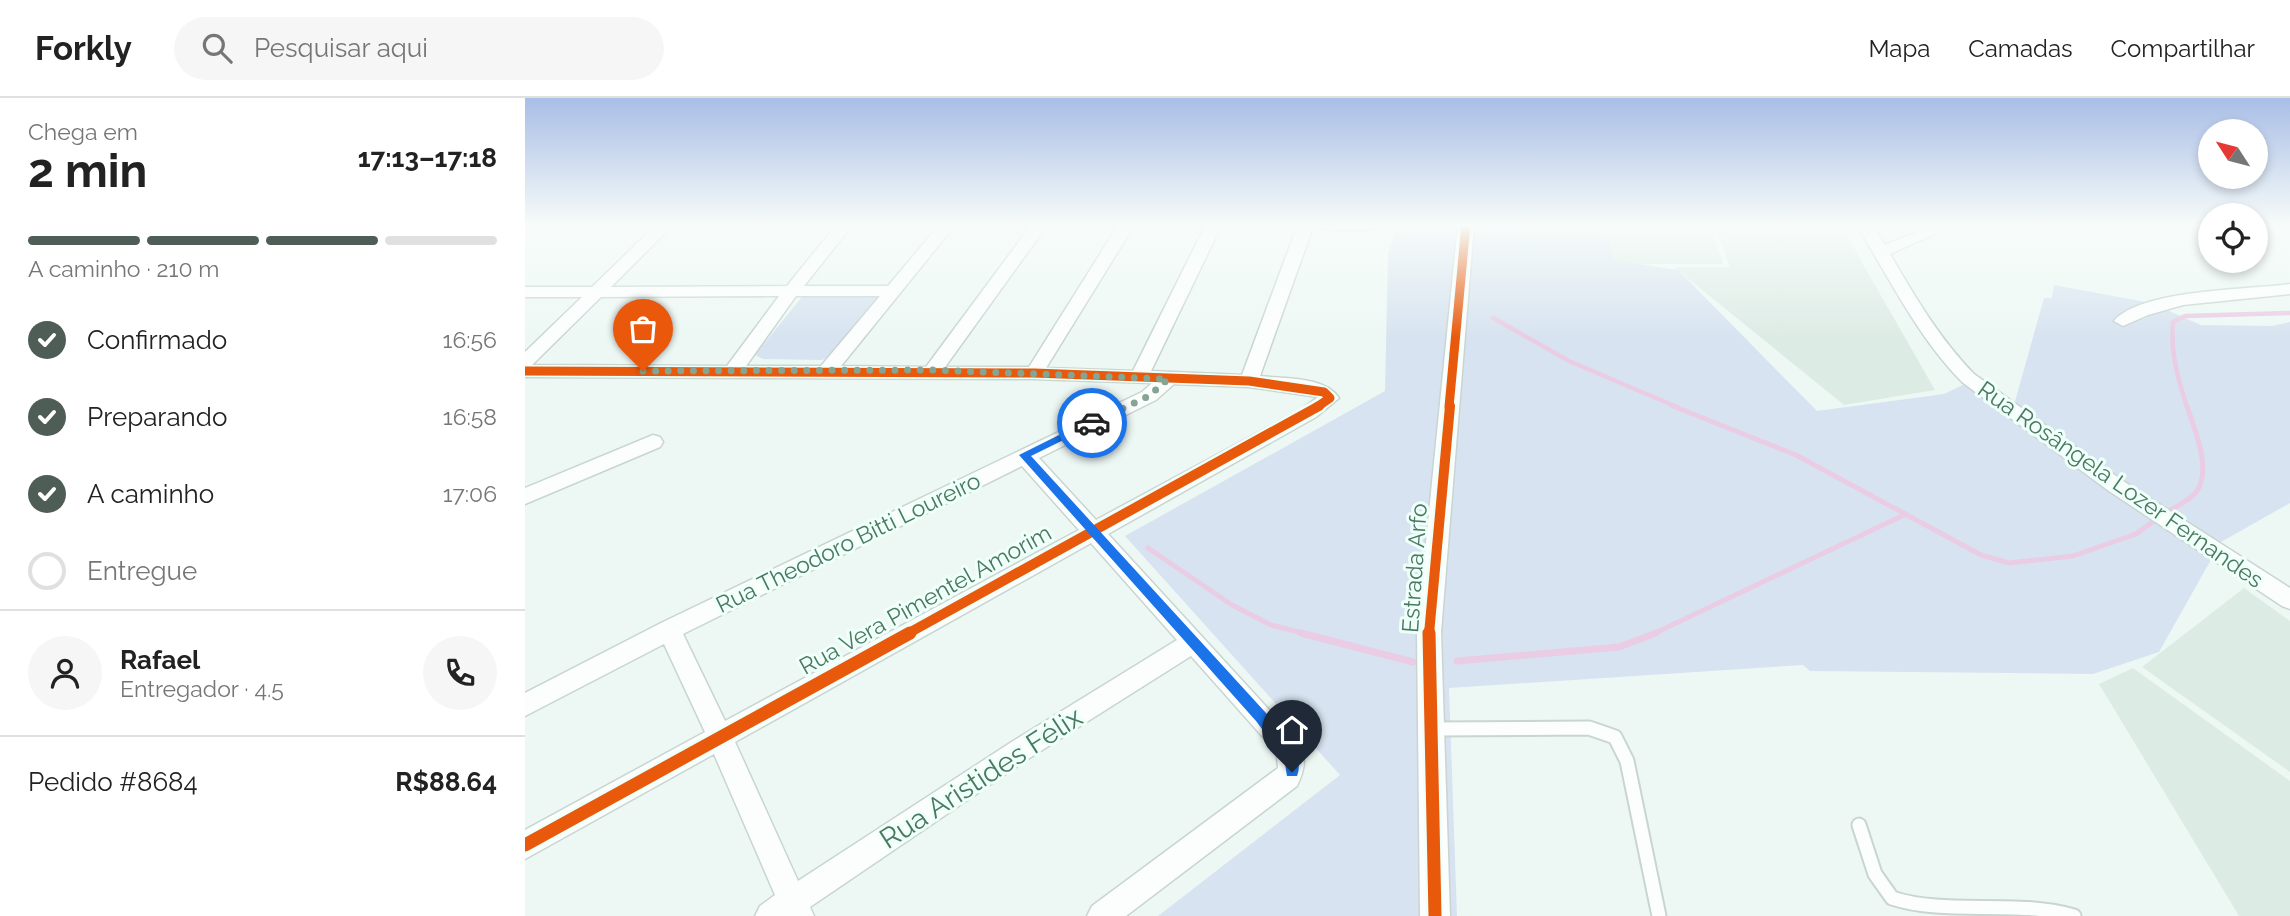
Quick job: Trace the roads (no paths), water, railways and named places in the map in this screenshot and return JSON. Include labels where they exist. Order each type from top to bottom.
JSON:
[{"type":"street","points":[[525,362],[627,262]]},
{"type":"street","points":[[732,372],[815,262]]},
{"type":"street","points":[[828,370],[917,262]]},
{"type":"street","points":[[933,370],[1012,262]]},
{"type":"street","points":[[1034,373],[1102,262]]},
{"type":"street","points":[[1139,378],[1195,262]]},
{"type":"street","points":[[525,371],[933,370],[1249,381],[1292,262]]},
{"type":"street","name":"Estrada Arfo","points":[[1435,916],[1429,632],[1462,262]]},
{"type":"street","name":"Rua Rosângela Lozer Fernandes","points":[[1889,262],[1939,344],[1955,366],[1968,378],[2116,486],[2290,600]]},
{"type":"street","points":[[2123,321],[2162,304],[2290,289]]},
{"type":"street","points":[[525,292],[894,291]]},
{"type":"street","name":"Rua Theodoro Bitti Loureiro","points":[[525,705],[1024,455],[1149,396],[1168,379]]},
{"type":"street","name":"Rua Vera Pimentel Amorim","points":[[525,845],[1328,401],[1329,395],[1315,389],[1249,381]]},
{"type":"street","points":[[525,496],[653,442]]},
{"type":"street","points":[[1024,455],[1261,717],[1291,756],[1292,772],[1275,787],[1102,916]]},
{"type":"street","points":[[669,631],[720,737],[787,911]]},
{"type":"street","name":"Rua Aristides Félix","points":[[787,911],[1019,751],[1194,642]]},
{"type":"lane","points":[[1432,729],[1589,728],[1608,731],[1622,744],[1627,761],[1659,916]]},
{"type":"lane","points":[[1859,825],[1883,888],[1901,904],[1937,907],[2032,906],[2074,916]]},
{"type":"waterway","points":[[2187,407],[2174,355],[2173,322],[2185,316],[2290,313]]},
{"type":"waterway","points":[[1493,318],[1569,361],[1677,407]]},
{"type":"waterway","points":[[1673,406],[1796,455],[1906,514]]},
{"type":"waterway","points":[[2166,513],[2197,491],[2203,471],[2200,448],[2187,406]]},
{"type":"waterway","points":[[1653,634],[1906,514]]},
{"type":"waterway","points":[[1906,514],[1981,555],[2009,563],[2073,556],[2136,534],[2158,518]]},
{"type":"waterway","points":[[1148,548],[1232,605],[1271,625],[1307,634]]},
{"type":"waterway","points":[[1301,633],[1413,662]]},
{"type":"waterway","points":[[1457,661],[1619,647],[1656,633]]}]
